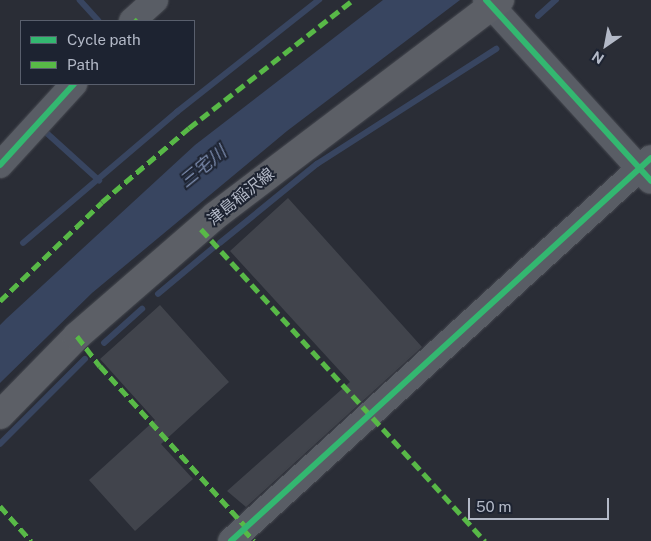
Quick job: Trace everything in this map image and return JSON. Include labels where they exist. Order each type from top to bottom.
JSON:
[{"type":"main road","name":"津島稲沢線","points":[[0,415],[77,336],[215,216],[492,2]]},
{"type":"street","points":[[230,541],[647,169],[492,2]]},
{"type":"street","points":[[0,165],[73,85]]},
{"type":"water","name":"三宅川","points":[[383,0],[460,0],[287,131],[92,293],[0,383],[0,325],[6,319],[195,145]]},
{"type":"building","points":[[288,198],[422,347],[246,507],[227,491],[350,382],[230,251]]},
{"type":"building","points":[[160,305],[229,382],[161,444],[193,479],[135,531],[89,480],[155,420],[100,359]]},
{"type":"waterway","points":[[80,0],[98,20]]},
{"type":"waterway","points":[[23,243],[177,112],[319,0]]},
{"type":"waterway","points":[[538,16],[556,0]]},
{"type":"waterway","points":[[220,243],[317,164],[496,49]]},
{"type":"waterway","points":[[46,132],[99,180]]},
{"type":"waterway","points":[[158,294],[213,248]]},
{"type":"waterway","points":[[104,343],[142,309]]},
{"type":"waterway","points":[[0,444],[85,359]]},
{"type":"marked path","points":[[0,301],[102,202],[189,128],[353,0]]},
{"type":"marked path","points":[[201,229],[485,541]]},
{"type":"marked path","points":[[77,336],[100,366],[246,527]]},
{"type":"marked path","points":[[0,506],[31,541]]},
{"type":"marked path","points":[[243,529],[254,541]]},
{"type":"cycle path","points":[[486,0],[651,181]]},
{"type":"cycle path","points":[[0,165],[73,85]]},
{"type":"cycle path","points":[[231,541],[651,158]]}]
